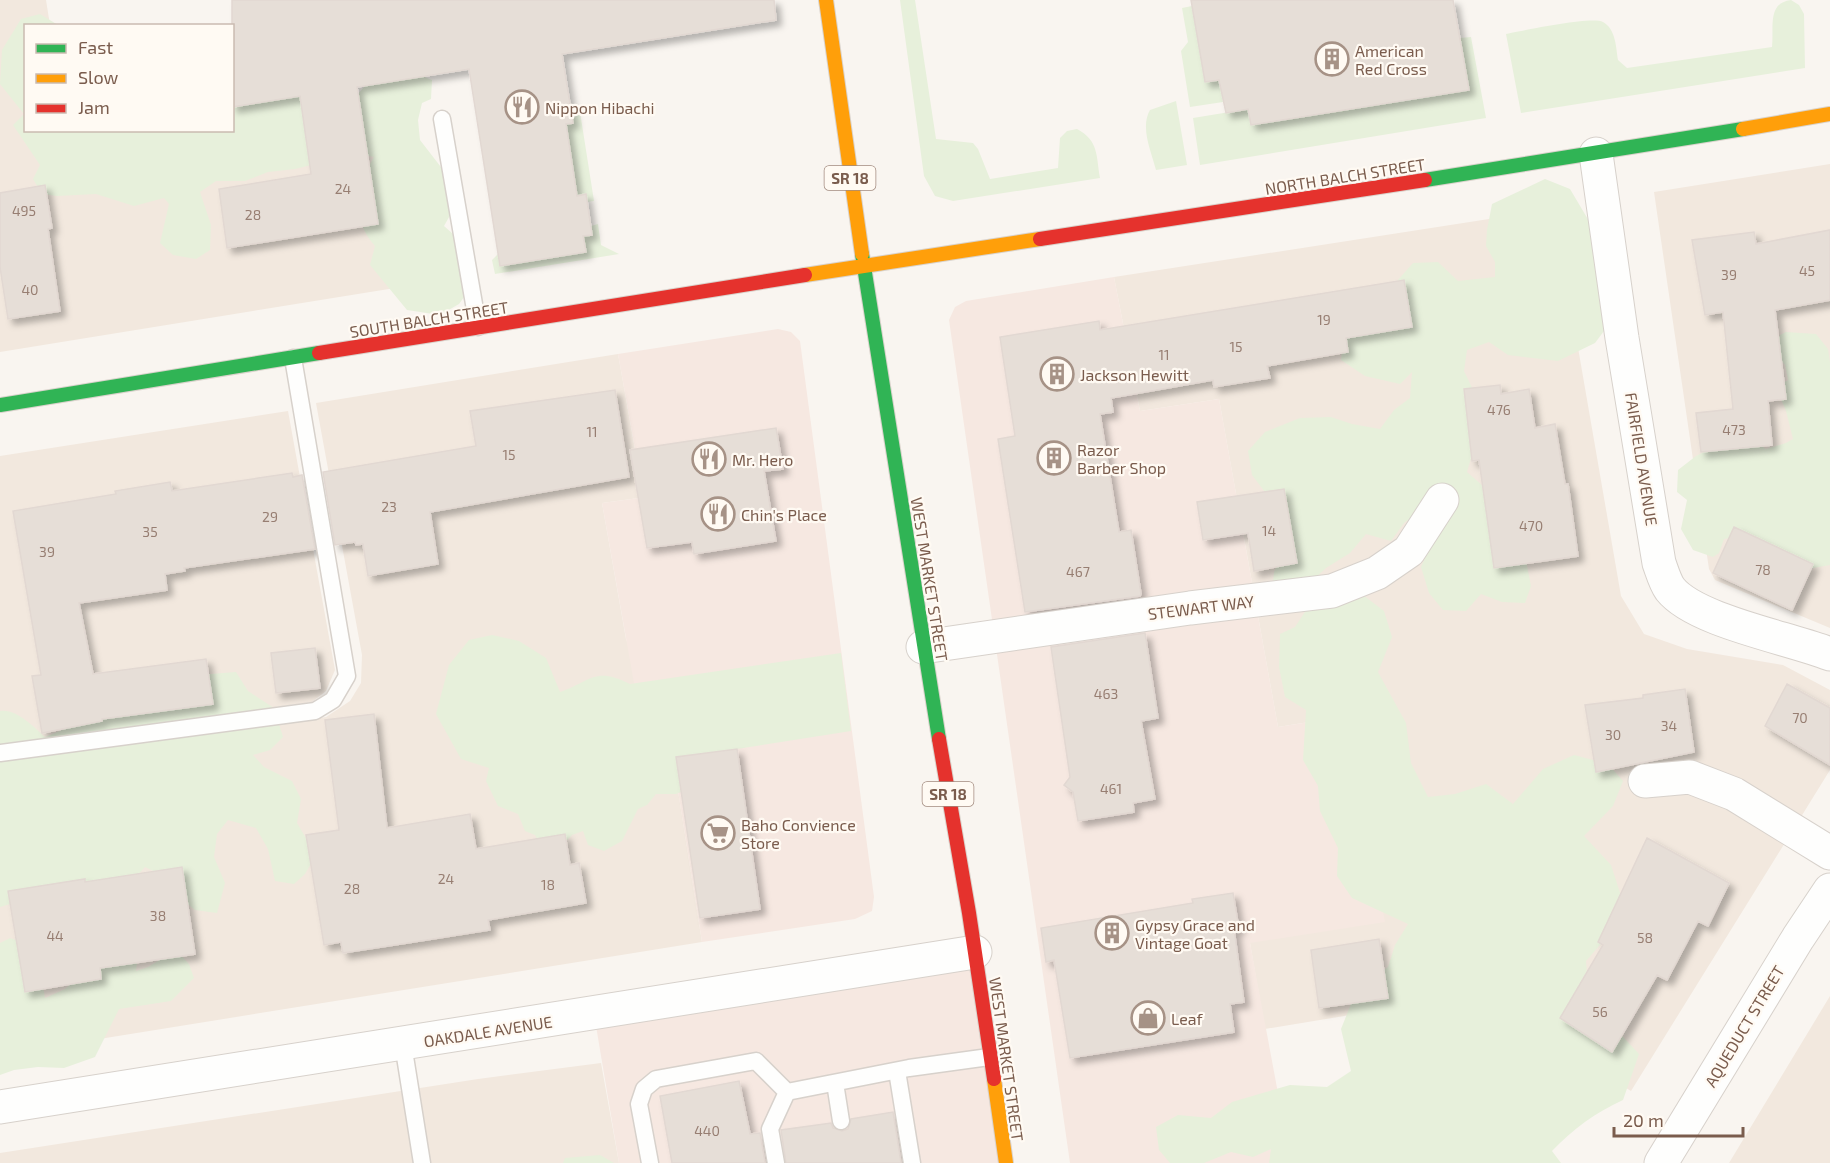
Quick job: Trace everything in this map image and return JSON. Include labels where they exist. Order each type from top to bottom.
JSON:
[{"type":"street","name":"WEST MARKET STREET","points":[[826,0],[864,267],[923,647],[975,952],[1006,1163]]},
{"type":"street","name":"NORTH BALCH STREET","points":[[864,267],[1596,154],[1830,114]]},
{"type":"street","name":"FAIRFIELD AVENUE","points":[[1596,154],[1622,338],[1659,563],[1670,588],[1692,608],[1830,654]]},
{"type":"street","name":"SOUTH BALCH STREET","points":[[0,405],[864,267]]},
{"type":"street","name":"STEWART WAY","points":[[923,647],[1190,608],[1332,591],[1377,573],[1409,551],[1442,500]]},
{"type":"street","points":[[1645,781],[1690,777],[1734,794],[1830,853]]},
{"type":"street","name":"AQUEDUCT STREET","points":[[1661,1163],[1798,938],[1830,890]]},
{"type":"street","name":"OAKDALE AVENUE","points":[[0,1107],[975,952]]},
{"type":"lane","points":[[442,118],[478,327]]},
{"type":"lane","points":[[0,753],[315,711],[333,699],[347,676],[293,358]]},
{"type":"lane","points":[[403,1044],[422,1163]]},
{"type":"lane","points":[[787,1092],[897,1071],[989,1057]]},
{"type":"lane","points":[[650,1163],[639,1104],[644,1089],[656,1079],[756,1061],[787,1092]]},
{"type":"lane","points":[[897,1071],[912,1163]]},
{"type":"lane","points":[[835,1083],[841,1121]]},
{"type":"lane","points":[[776,1163],[770,1129],[787,1092]]},
{"type":"shaded area","points":[[0,0],[46,0],[50,24],[24,24],[24,132],[234,132],[234,130],[395,96],[426,283],[0,352]]},
{"type":"shaded area","points":[[1830,164],[1830,628],[1715,580],[1709,569],[1654,192]]},
{"type":"shaded area","points":[[1554,209],[1621,596],[1644,634],[1687,649],[1783,665],[1830,690],[1830,770],[1631,1091],[1472,995],[1265,1029],[1250,943],[1346,716],[1278,727],[1219,399],[1140,411],[1114,277]]},
{"type":"shaded area","points":[[1114,277],[1140,411],[1219,399],[1278,727],[1347,716],[1385,922],[1250,943],[1291,1163],[1070,1163],[949,320],[955,307],[966,301]]},
{"type":"shaded area","points":[[778,329],[791,332],[800,341],[874,897],[872,911],[855,919],[702,942],[673,760],[648,762],[602,503],[639,498],[635,449],[618,354]]},
{"type":"shaded area","points":[[618,354],[635,449],[639,498],[602,503],[626,639],[673,759],[702,942],[0,1055],[0,762],[326,717],[350,701],[361,683],[362,655],[316,403]]},
{"type":"shaded area","points":[[288,411],[335,670],[326,691],[312,702],[0,744],[0,456]]},
{"type":"shaded area","points":[[975,952],[1007,1163],[619,1163],[594,1014]]},
{"type":"shaded area","points":[[1830,996],[1830,1163],[1729,1163]]},
{"type":"shaded area","points":[[601,1063],[619,1163],[0,1163],[0,1153],[478,1079]]},
{"type":"green space","points":[[900,0],[915,0],[936,139],[973,143],[978,149],[990,179],[1058,168],[1060,138],[1067,131],[1077,129],[1093,144],[1100,178],[953,201],[935,196],[924,176]]},
{"type":"green space","points":[[1791,0],[1799,5],[1804,14],[1805,68],[1521,113],[1506,34],[1571,22],[1603,22],[1613,34],[1618,60],[1627,68],[1772,47],[1775,11],[1783,2]]},
{"type":"green space","points":[[1192,6],[1205,82],[1220,80],[1223,102],[1190,107],[1181,51],[1188,42],[1182,8]]},
{"type":"green space","points":[[40,14],[56,24],[24,24],[24,114],[0,84],[2,50],[21,19]]},
{"type":"green space","points":[[1471,37],[1486,118],[1200,165],[1193,118],[1248,109],[1251,125],[1469,90],[1460,38]]},
{"type":"green space","points":[[412,72],[432,80],[431,99],[422,103],[418,120],[420,140],[444,171],[453,210],[444,226],[469,248],[478,278],[459,304],[440,315],[407,310],[370,265],[375,246],[362,224],[358,202],[363,180],[374,157],[348,152],[319,163],[268,172],[245,181],[216,181],[200,192],[211,225],[210,250],[196,259],[173,255],[160,243],[169,204],[164,198],[134,206],[96,194],[57,196],[42,194],[33,179],[40,165],[13,125],[24,114],[24,132],[234,132],[234,76],[356,96],[373,77]]},
{"type":"green space","points":[[1176,101],[1187,165],[1156,170],[1147,139],[1147,117],[1150,110]]},
{"type":"green space","points":[[580,112],[594,201],[587,202],[577,196],[566,124],[573,122],[572,113]]},
{"type":"green space","points":[[1545,179],[1570,189],[1589,221],[1610,323],[1595,343],[1558,361],[1508,355],[1489,342],[1467,350],[1464,371],[1476,396],[1479,430],[1467,472],[1505,505],[1525,556],[1531,586],[1525,603],[1502,602],[1481,594],[1466,611],[1443,610],[1429,593],[1421,567],[1429,549],[1420,511],[1404,523],[1391,541],[1366,534],[1350,553],[1326,568],[1310,583],[1273,582],[1274,572],[1286,546],[1271,500],[1252,475],[1248,451],[1265,432],[1300,418],[1331,417],[1352,424],[1380,429],[1394,410],[1410,398],[1412,372],[1400,384],[1365,376],[1341,360],[1343,342],[1413,263],[1438,262],[1458,281],[1495,277],[1495,262],[1486,246],[1492,204]]},
{"type":"green space","points":[[598,224],[601,245],[619,254],[495,274],[492,260],[498,254],[500,266],[586,252],[583,236],[592,235],[591,226]]},
{"type":"green space","points":[[1786,332],[1816,334],[1828,349],[1830,363],[1830,565],[1802,570],[1736,537],[1724,539],[1719,553],[1713,557],[1693,550],[1681,529],[1687,500],[1677,492],[1678,470],[1696,456],[1717,445],[1753,441],[1766,449],[1793,439],[1786,411],[1776,387],[1788,380],[1785,365],[1774,351],[1780,335]]},
{"type":"green space","points":[[1322,586],[1359,592],[1384,611],[1392,637],[1378,672],[1406,723],[1411,763],[1428,797],[1455,794],[1486,784],[1513,804],[1543,769],[1574,755],[1608,764],[1623,781],[1613,806],[1584,836],[1611,865],[1623,902],[1619,923],[1586,961],[1588,987],[1613,1026],[1639,1054],[1623,1100],[1585,1122],[1552,1151],[1561,1163],[1269,1163],[1271,1149],[1253,1157],[1231,1152],[1204,1163],[1170,1163],[1159,1150],[1156,1127],[1178,1115],[1211,1118],[1232,1102],[1290,1085],[1327,1087],[1351,1071],[1341,1029],[1357,989],[1388,967],[1395,945],[1408,924],[1352,898],[1337,876],[1338,848],[1320,811],[1318,786],[1303,760],[1306,710],[1285,697],[1279,667],[1280,634],[1295,627]]},
{"type":"green space","points":[[492,635],[519,641],[546,658],[560,692],[601,676],[609,676],[630,684],[841,653],[851,731],[737,749],[703,783],[676,794],[656,794],[647,805],[638,809],[622,841],[604,851],[588,845],[583,831],[572,835],[563,844],[542,847],[535,835],[525,831],[518,814],[498,806],[486,781],[489,768],[461,759],[436,714],[449,665],[469,640]]},
{"type":"green space","points":[[236,672],[248,691],[274,708],[283,737],[270,750],[253,755],[264,767],[292,781],[301,799],[297,823],[316,855],[305,874],[294,884],[275,881],[268,849],[256,828],[228,820],[217,834],[214,857],[225,883],[217,913],[195,910],[176,895],[172,880],[145,867],[134,879],[139,948],[136,971],[148,967],[176,950],[189,964],[194,978],[171,1001],[119,1009],[95,1057],[64,1068],[38,1067],[14,1070],[0,1075],[0,943],[10,938],[24,943],[40,967],[45,998],[65,989],[82,974],[17,902],[0,907],[0,711],[18,715],[45,737],[198,675]]},
{"type":"green space","points":[[600,1155],[614,1163],[563,1163],[565,1158]]},
{"type":"building","points":[[232,0],[774,0],[776,20],[562,54],[573,123],[566,124],[577,196],[586,194],[592,235],[583,236],[586,252],[500,266],[469,69],[357,87],[378,224],[227,248],[219,189],[311,174],[300,96],[234,107],[234,24],[232,24]]},
{"type":"building","name":"American Red Cross","points":[[1191,0],[1453,0],[1469,90],[1251,125],[1248,109],[1226,113],[1219,80],[1205,82]]},
{"type":"building","points":[[45,185],[52,228],[48,229],[60,311],[8,319],[0,267],[0,193]]},
{"type":"building","points":[[1830,230],[1830,300],[1775,310],[1786,399],[1768,401],[1772,445],[1701,452],[1696,413],[1733,409],[1723,312],[1705,315],[1692,240],[1754,232],[1756,244]]},
{"type":"building","points":[[1404,280],[1412,327],[1346,338],[1348,352],[1267,366],[1270,378],[1214,387],[1213,380],[1111,398],[1113,412],[1100,414],[1119,532],[1131,530],[1141,594],[1140,596],[1025,612],[998,439],[1015,436],[1000,337],[1099,321],[1100,330]]},
{"type":"building","points":[[1500,385],[1501,394],[1529,389],[1535,428],[1555,424],[1565,484],[1568,484],[1578,556],[1494,568],[1479,460],[1472,461],[1464,389]]},
{"type":"building","points":[[615,390],[629,477],[430,512],[438,564],[368,576],[363,544],[356,545],[355,542],[335,545],[323,472],[476,446],[470,411]]},
{"type":"building","points":[[776,428],[783,469],[764,471],[776,541],[694,554],[692,542],[647,548],[630,450]]},
{"type":"building","points":[[292,473],[293,477],[302,475],[315,549],[184,568],[185,571],[165,574],[167,590],[79,603],[93,674],[206,659],[213,704],[102,719],[102,721],[42,733],[32,676],[41,675],[13,511],[116,494],[115,491],[170,482],[172,491]]},
{"type":"building","points":[[1284,489],[1297,563],[1254,571],[1248,533],[1203,540],[1197,502]]},
{"type":"building","points":[[1734,527],[1813,564],[1792,610],[1713,573]]},
{"type":"building","points":[[1145,633],[1158,718],[1141,721],[1155,799],[1133,803],[1134,812],[1078,821],[1073,792],[1064,785],[1070,777],[1051,647]]},
{"type":"building","points":[[315,648],[320,688],[276,693],[271,653]]},
{"type":"building","points":[[1787,684],[1830,708],[1830,765],[1765,726]]},
{"type":"building","points":[[1685,689],[1694,752],[1596,772],[1585,705],[1643,698],[1643,695]]},
{"type":"building","points":[[374,714],[387,828],[470,814],[476,849],[565,834],[570,865],[579,863],[586,903],[488,920],[490,930],[343,953],[341,942],[324,945],[306,835],[339,830],[325,720]]},
{"type":"building","name":"Baho Convience Store","points":[[737,749],[760,909],[700,918],[676,757]]},
{"type":"building","points":[[1647,838],[1729,883],[1708,926],[1698,921],[1667,980],[1657,975],[1612,1052],[1560,1018],[1603,945],[1598,942]]},
{"type":"building","points":[[182,867],[195,954],[100,968],[101,979],[25,992],[8,891]]},
{"type":"building","points":[[1233,893],[1239,929],[1234,929],[1244,1002],[1230,1004],[1234,1032],[1070,1058],[1054,960],[1046,962],[1041,928],[1193,903],[1192,899]]},
{"type":"building","points":[[1379,939],[1388,998],[1319,1008],[1311,950]]},
{"type":"building","points":[[739,1081],[750,1134],[760,1133],[765,1163],[672,1163],[660,1096]]},
{"type":"building","points":[[893,1112],[901,1163],[786,1163],[781,1130],[831,1123],[833,1128],[842,1131],[848,1129],[851,1119]]},
{"type":"traffic: fast","points":[[1425,180],[1743,129]]},
{"type":"traffic: fast","points":[[862,254],[939,739]]},
{"type":"traffic: fast","points":[[0,405],[319,353]]},
{"type":"traffic: slow","points":[[826,0],[862,254]]},
{"type":"traffic: slow","points":[[1743,129],[1830,114]]},
{"type":"traffic: slow","points":[[805,275],[1040,239]]},
{"type":"traffic: slow","points":[[994,1079],[1006,1163]]},
{"type":"traffic: jam","points":[[1040,239],[1425,180]]},
{"type":"traffic: jam","points":[[319,353],[805,275]]},
{"type":"traffic: jam","points":[[939,739],[969,913],[994,1079]]},
{"type":"place","name":"American Red Cross","points":[[1332,59]]},
{"type":"place","name":"Nippon Hibachi","points":[[522,107]]},
{"type":"place","name":"Jackson Hewitt","points":[[1057,374]]},
{"type":"place","name":"Razor Barber Shop","points":[[1054,458]]},
{"type":"place","name":"Mr. Hero","points":[[709,459]]},
{"type":"place","name":"Chin's Place","points":[[718,514]]},
{"type":"place","name":"Baho Convience Store","points":[[718,833]]},
{"type":"place","name":"Gypsy Grace and Vintage Goat","points":[[1112,933]]},
{"type":"place","name":"Leaf","points":[[1148,1018]]}]
